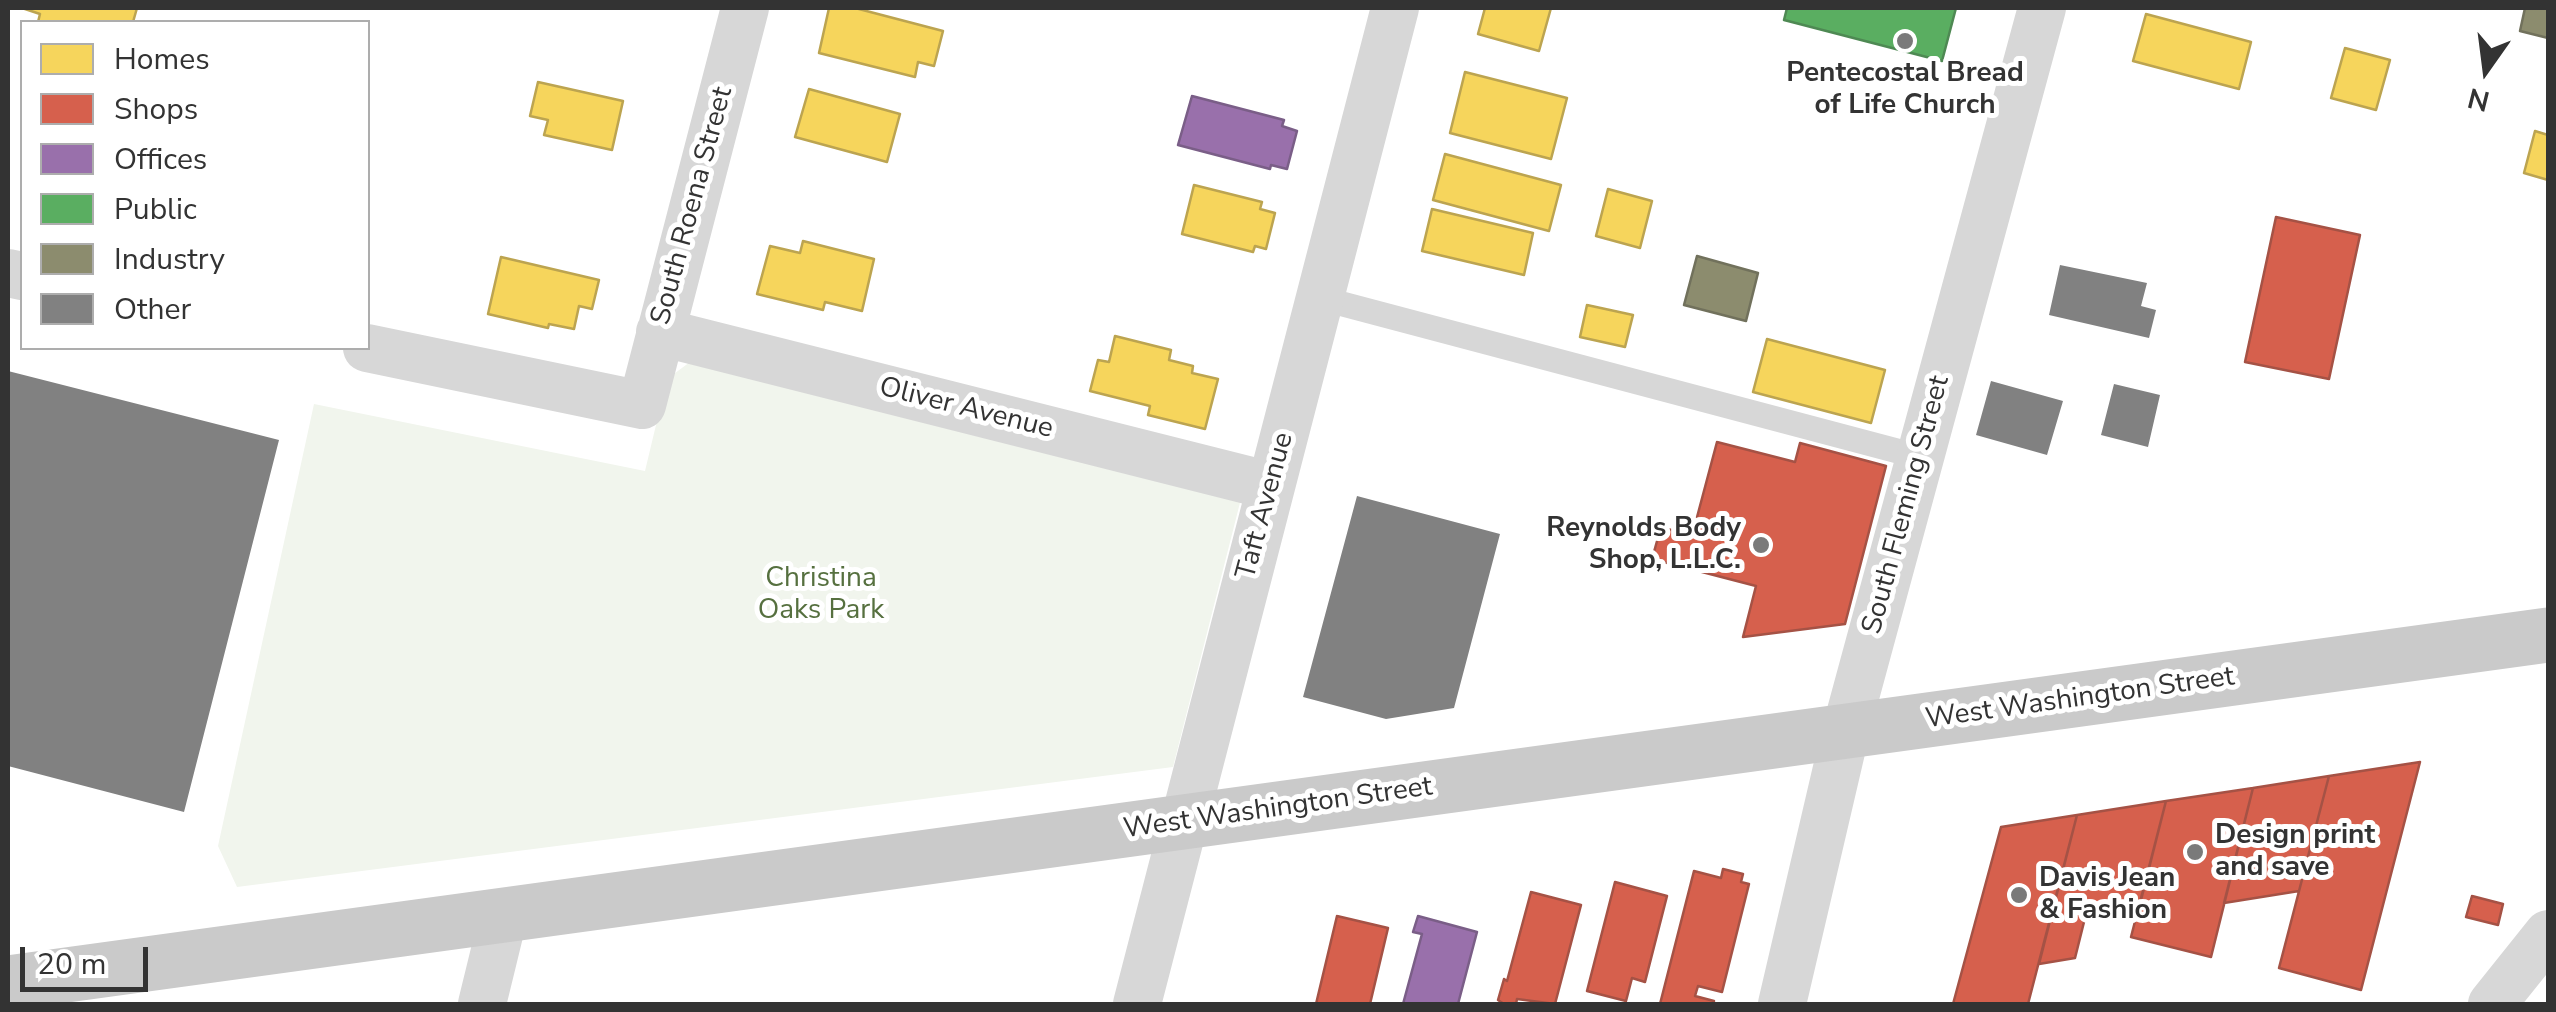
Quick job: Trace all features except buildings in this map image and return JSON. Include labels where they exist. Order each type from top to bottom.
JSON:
[{"type":"main road","name":"West Washington Street","points":[[8,983],[2548,636]]},
{"type":"street","name":"South Roena Street","points":[[370,349],[642,405],[745,8]]},
{"type":"street","name":"Taft Avenue","points":[[1137,1004],[1395,8]]},
{"type":"street","name":"South Fleming Street","points":[[1782,1004],[1846,730],[2042,8]]},
{"type":"street","name":"Oliver Avenue","points":[[660,332],[1271,486]]},
{"type":"street","points":[[482,1004],[504,914]]},
{"type":"street","points":[[2492,1004],[2548,934]]},
{"type":"lane","points":[[1320,298],[1920,457]]},
{"type":"green space","name":"Christina Oaks Park","points":[[713,345],[1246,479],[1173,767],[237,887],[218,846],[314,404],[645,471],[667,379]]},
{"type":"place","name":"Pentecostal Bread of Life Church","points":[[1905,41]]},
{"type":"place","name":"Reynolds Body Shop, L.L.C.","points":[[1761,545]]},
{"type":"place","name":"Design print and save","points":[[2195,852]]},
{"type":"place","name":"Davis Jean & Fashion","points":[[2019,895]]}]
